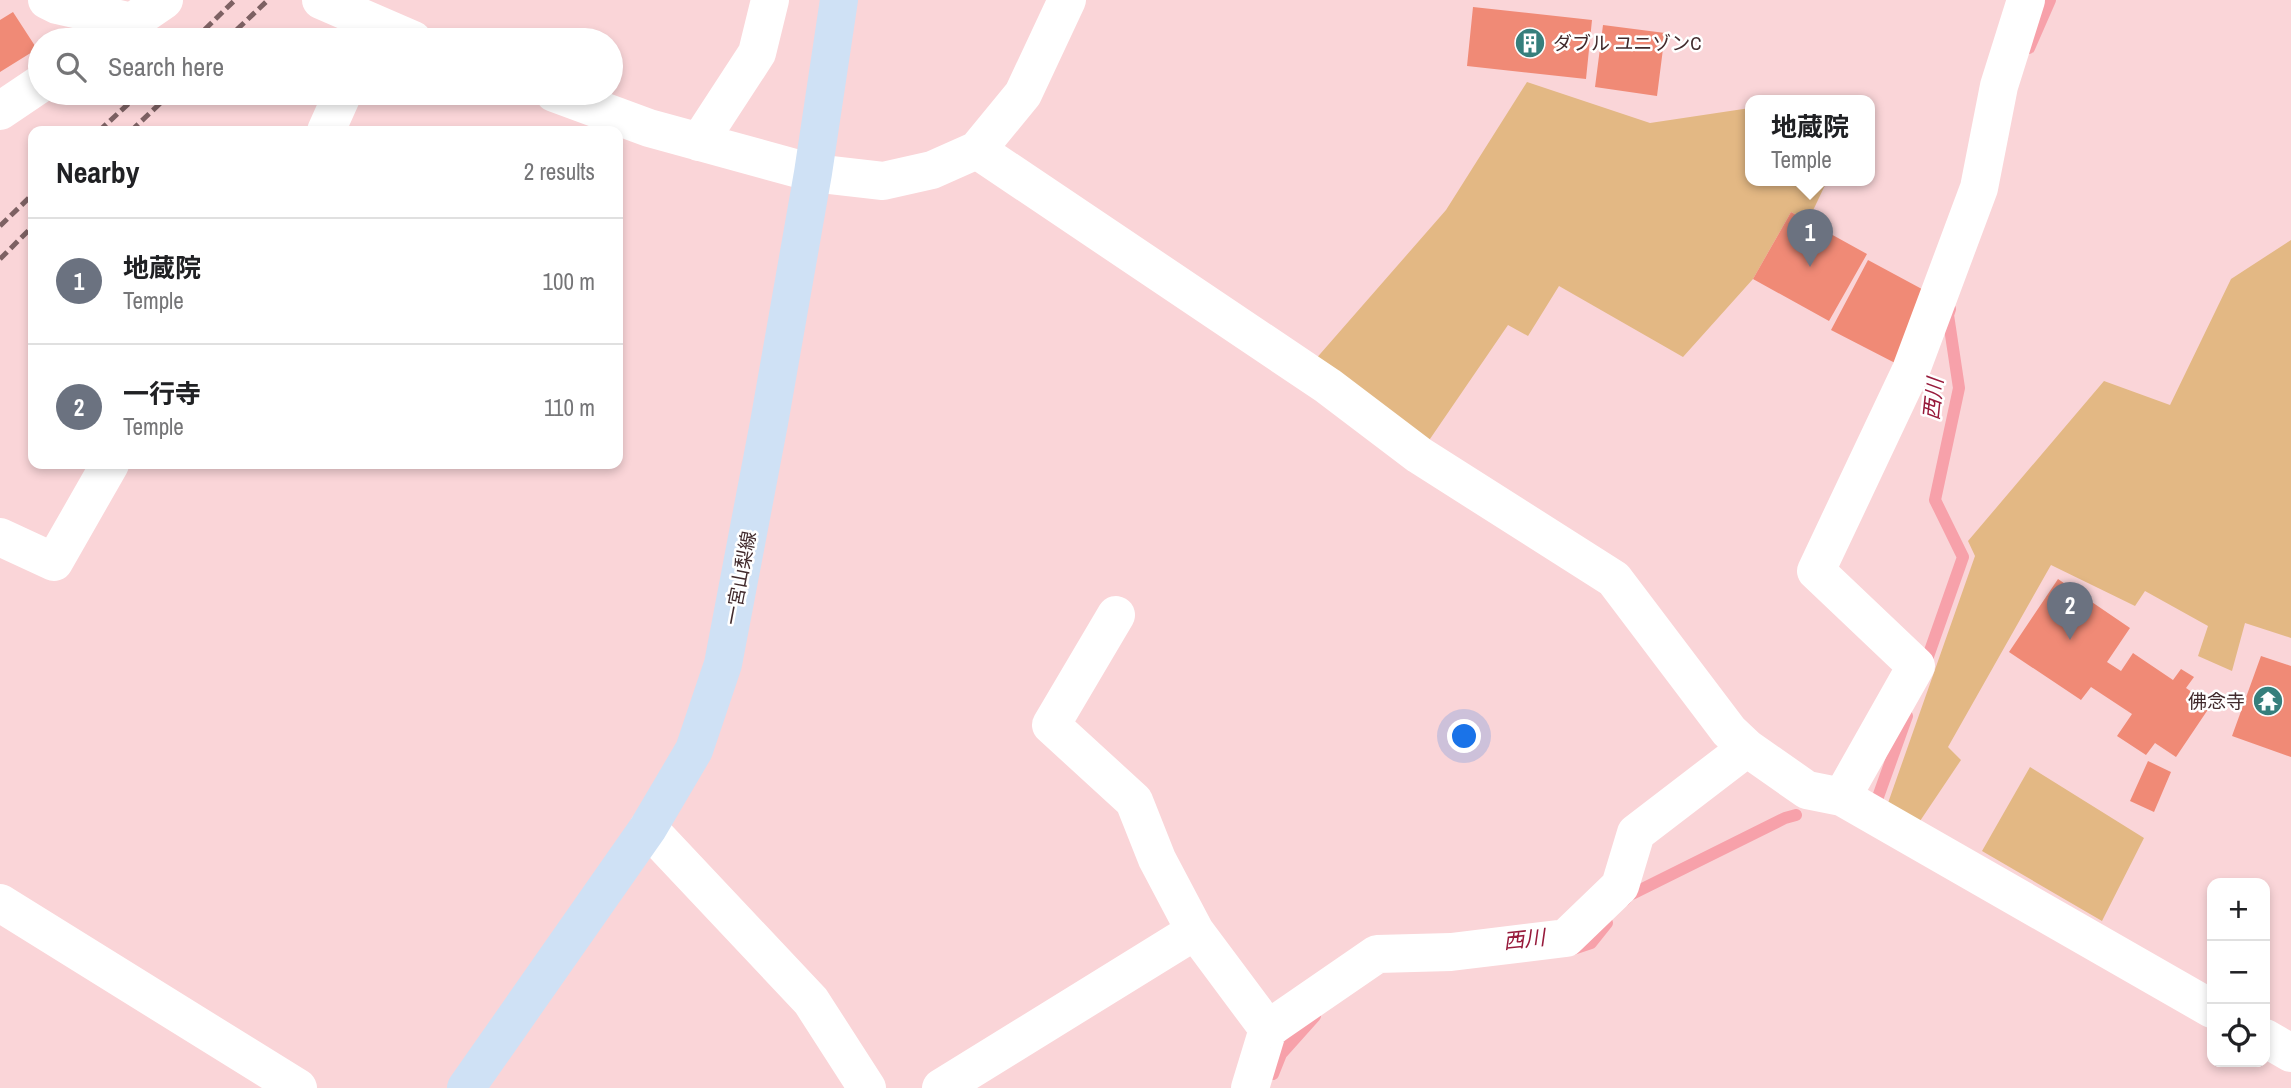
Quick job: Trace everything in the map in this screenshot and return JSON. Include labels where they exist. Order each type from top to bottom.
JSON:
[{"type":"main road","name":"一宮山梨線","points":[[466,1088],[648,828],[694,750],[723,664],[813,173],[839,0]]},
{"type":"street","points":[[47,0],[112,28]]},
{"type":"street","points":[[123,28],[164,0]]},
{"type":"street","points":[[321,0],[363,28]]},
{"type":"street","points":[[699,142],[757,53],[770,0]]},
{"type":"street","points":[[587,105],[649,128],[813,173],[883,181],[932,170],[977,150],[1023,94],[1067,0]]},
{"type":"street","points":[[1842,797],[1916,666],[1816,570],[1911,370],[1979,188],[1999,86],[2026,0]]},
{"type":"street","points":[[0,111],[28,92]]},
{"type":"street","points":[[328,126],[338,105]]},
{"type":"street","points":[[977,150],[1328,386],[1419,455],[1614,579],[1729,731],[1747,748],[1807,790],[1842,797],[2207,1006]]},
{"type":"street","points":[[0,537],[54,562],[107,469]]},
{"type":"street","points":[[1116,615],[1051,725],[1134,801],[1157,859],[1195,931],[1268,1029]]},
{"type":"street","points":[[1250,1088],[1268,1029],[1377,954],[1451,952],[1566,938],[1620,886],[1636,833],[1747,748]]},
{"type":"street","points":[[648,828],[811,1001],[867,1088]]},
{"type":"street","points":[[0,903],[298,1088]]},
{"type":"street","points":[[941,1088],[1195,931]]},
{"type":"street","points":[[2270,1041],[2291,1053]]},
{"type":"shaded area","points":[[1527,82],[1650,123],[1745,109],[1745,186],[1825,186],[1808,221],[1791,212],[1753,279],[1683,357],[1559,286],[1528,336],[1508,325],[1419,455],[1314,361],[1446,210]]},
{"type":"shaded area","points":[[2291,240],[2291,638],[2245,623],[2232,671],[2198,656],[2208,626],[2145,591],[2135,606],[2051,565],[1948,747],[1961,760],[1918,824],[1888,803],[1975,556],[1968,541],[2104,381],[2170,405],[2231,279]]},
{"type":"shaded area","points":[[2030,767],[2144,838],[2102,921],[1982,851]]},
{"type":"building","name":"ダブル ユニゾンC","points":[[1473,7],[1592,20],[1586,79],[1467,66]]},
{"type":"building","points":[[13,12],[28,35],[28,55],[0,72],[0,20]]},
{"type":"building","points":[[1603,25],[1665,33],[1657,96],[1595,87]]},
{"type":"building","points":[[1791,212],[1867,254],[1829,321],[1753,279]]},
{"type":"building","points":[[1868,260],[1933,295],[1897,364],[1831,330]]},
{"type":"building","points":[[2058,579],[2130,628],[2107,662],[2121,671],[2133,653],[2173,680],[2181,669],[2194,677],[2186,688],[2211,705],[2176,757],[2155,743],[2146,755],[2117,736],[2132,714],[2091,687],[2081,700],[2009,652]]},
{"type":"building","name":"佛念寺","points":[[2261,656],[2291,666],[2291,757],[2232,736]]},
{"type":"building","points":[[2148,761],[2171,772],[2154,812],[2130,801]]},
{"type":"waterway","name":"西川","points":[[2029,48],[2050,0]]},
{"type":"waterway","name":"西川","points":[[1925,665],[1963,557],[1935,500],[1959,388],[1948,315],[1950,309]]},
{"type":"waterway","name":"西川","points":[[1878,797],[1907,716]]},
{"type":"waterway","name":"西川","points":[[1625,900],[1628,896],[1796,815]]},
{"type":"waterway","name":"西川","points":[[1573,949],[1591,943],[1607,923]]},
{"type":"waterway","name":"西川","points":[[1273,1074],[1281,1054],[1315,1016]]},
{"type":"railway","points":[[206,28],[235,0]]},
{"type":"railway","points":[[239,28],[268,0]]},
{"type":"railway","points":[[104,126],[127,105]]},
{"type":"railway","points":[[136,126],[158,105]]},
{"type":"railway","points":[[0,226],[28,199]]},
{"type":"railway","points":[[0,259],[28,231]]},
{"type":"place","name":"ダブル ユニゾンC","points":[[1530,43]]},
{"type":"place","name":"地蔵院","points":[[1810,267]]},
{"type":"place","name":"一行寺","points":[[2070,640]]},
{"type":"place","name":"佛念寺","points":[[2268,701]]}]
